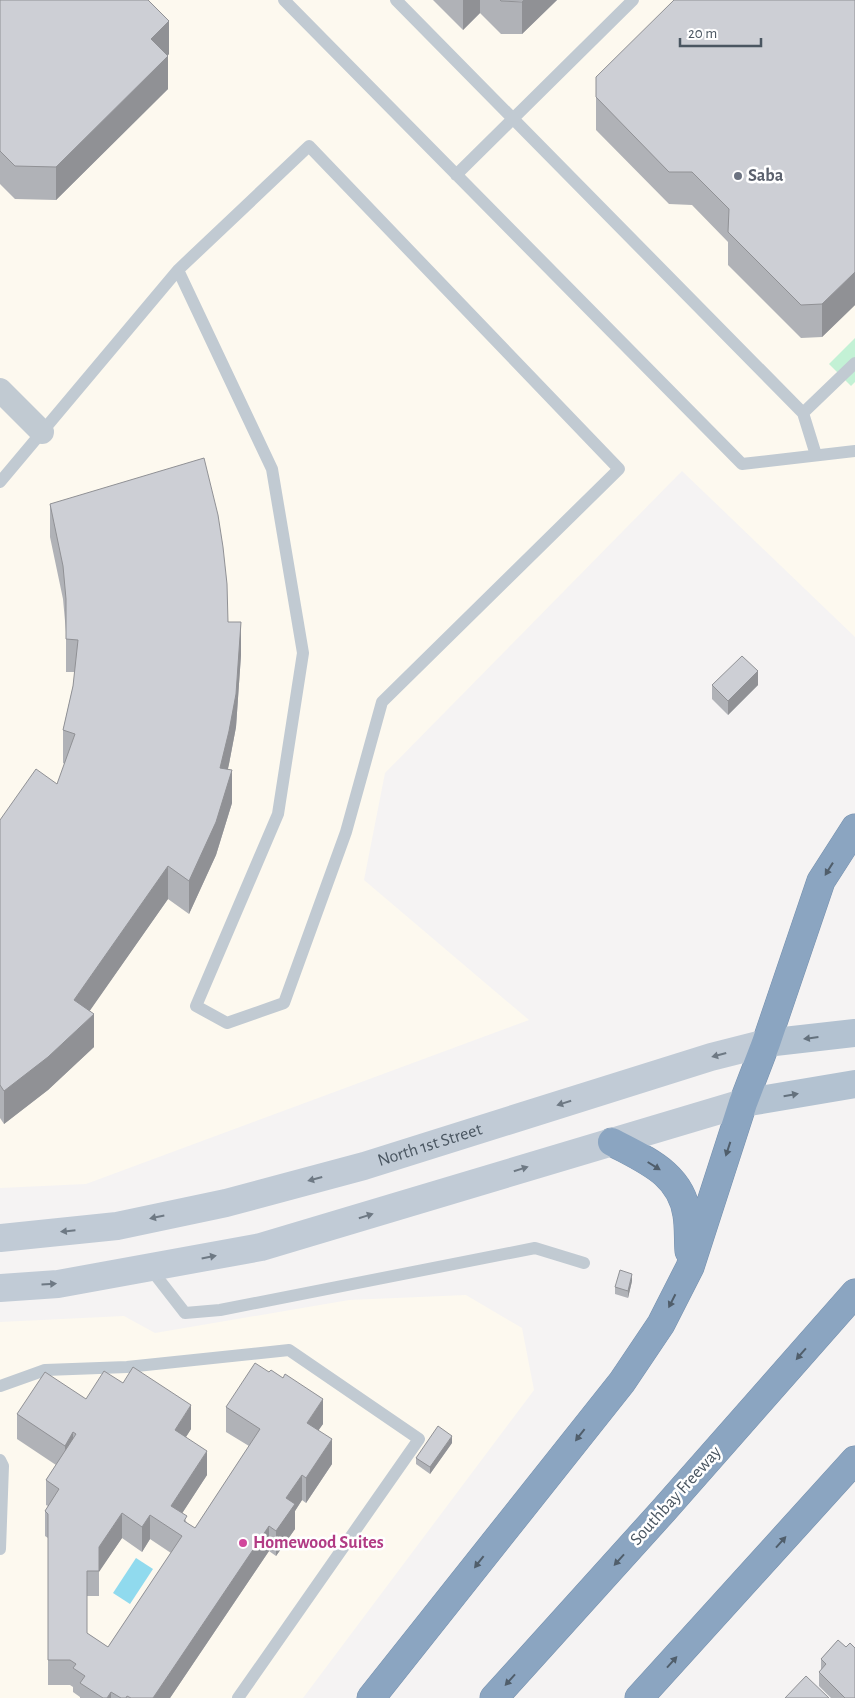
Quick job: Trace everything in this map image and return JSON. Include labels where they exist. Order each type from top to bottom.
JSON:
[{"type":"highway","points":[[371,1698],[622,1382],[661,1324],[690,1267],[743,1103],[766,1043],[821,880],[855,828]]},
{"type":"highway","points":[[612,1142],[657,1167],[672,1180],[682,1196],[687,1214],[690,1267]]},
{"type":"highway","name":"Southbay Freeway","points":[[494,1698],[670,1503],[855,1293]]},
{"type":"highway","points":[[639,1698],[855,1460]]},
{"type":"main road","name":"North 1st Street","points":[[0,1238],[117,1226],[226,1203],[364,1166],[711,1057],[766,1043],[855,1032]]},
{"type":"main road","points":[[0,1288],[58,1284],[261,1247],[743,1103],[855,1084]]},
{"type":"street","points":[[0,390],[42,432]]},
{"type":"lane","points":[[284,0],[742,464],[855,451]]},
{"type":"lane","points":[[396,0],[803,413],[816,455]]},
{"type":"lane","points":[[456,175],[633,0]]},
{"type":"lane","points":[[0,482],[178,270],[310,146],[619,469],[382,702],[346,832],[284,1003],[227,1023],[196,1006],[278,814],[303,653],[272,469],[178,270]]},
{"type":"lane","points":[[803,413],[855,363]]},
{"type":"lane","points":[[150,1268],[185,1313],[230,1308],[535,1248],[584,1263]]},
{"type":"lane","points":[[0,1386],[45,1370],[127,1367],[288,1350],[419,1439],[238,1698]]},
{"type":"lane","points":[[0,1460],[3,1466],[0,1549]]},
{"type":"shaded area","points":[[0,0],[855,0],[855,637],[682,471],[385,773],[364,880],[529,1020],[86,1184],[0,1188]]},
{"type":"shaded area","points":[[466,1295],[522,1328],[534,1390],[303,1698],[0,1698],[0,1322],[124,1316],[155,1333],[349,1300]]},
{"type":"green space","points":[[855,338],[855,382],[851,386],[829,364]]},
{"type":"water","points":[[136,1558],[153,1569],[130,1604],[113,1593]]},
{"type":"building","points":[[0,0],[148,0],[169,21],[151,39],[168,56],[56,167],[15,166],[0,151]]},
{"type":"building","points":[[500,0],[524,0],[522,2]]},
{"type":"building","points":[[674,0],[855,0],[855,272],[822,304],[801,305],[728,232],[729,209],[692,172],[669,172],[596,97],[596,77]]},
{"type":"building","points":[[204,458],[218,515],[223,547],[227,584],[228,622],[241,622],[236,694],[220,768],[232,770],[216,822],[189,881],[168,866],[74,1000],[94,1014],[48,1057],[4,1091],[0,1085],[0,820],[36,769],[57,784],[75,734],[63,730],[73,686],[78,640],[66,639],[66,599],[63,566],[50,504]]},
{"type":"building","points":[[742,656],[758,671],[728,701],[712,685]]},
{"type":"building","points":[[620,1270],[632,1274],[628,1291],[615,1287]]},
{"type":"building","name":"Homewood Suites","points":[[255,1363],[283,1378],[285,1374],[323,1399],[307,1423],[332,1439],[306,1478],[302,1475],[286,1498],[295,1504],[276,1531],[269,1526],[153,1698],[131,1698],[127,1696],[126,1698],[121,1698],[111,1692],[107,1698],[103,1698],[80,1683],[85,1676],[73,1668],[76,1664],[70,1660],[48,1660],[48,1514],[45,1511],[59,1489],[46,1480],[76,1434],[73,1432],[65,1446],[17,1414],[45,1372],[86,1399],[104,1371],[123,1383],[133,1367],[191,1405],[175,1430],[207,1451],[171,1506],[187,1516],[184,1521],[195,1528],[260,1429],[226,1407]],"holes":[[[122,1513],[142,1527],[150,1515],[182,1536],[108,1647],[87,1633],[87,1571],[99,1571],[99,1547]]]},
{"type":"building","points":[[438,1426],[452,1436],[430,1467],[416,1458]]},
{"type":"building","points":[[838,1640],[846,1647],[850,1643],[855,1648],[855,1698],[845,1698],[819,1672],[826,1664],[821,1659]]},
{"type":"building","points":[[806,1676],[829,1698],[785,1698]]},
{"type":"place","name":"Saba","points":[[738,176]]},
{"type":"place","name":"Homewood Suites","points":[[243,1543]]}]
